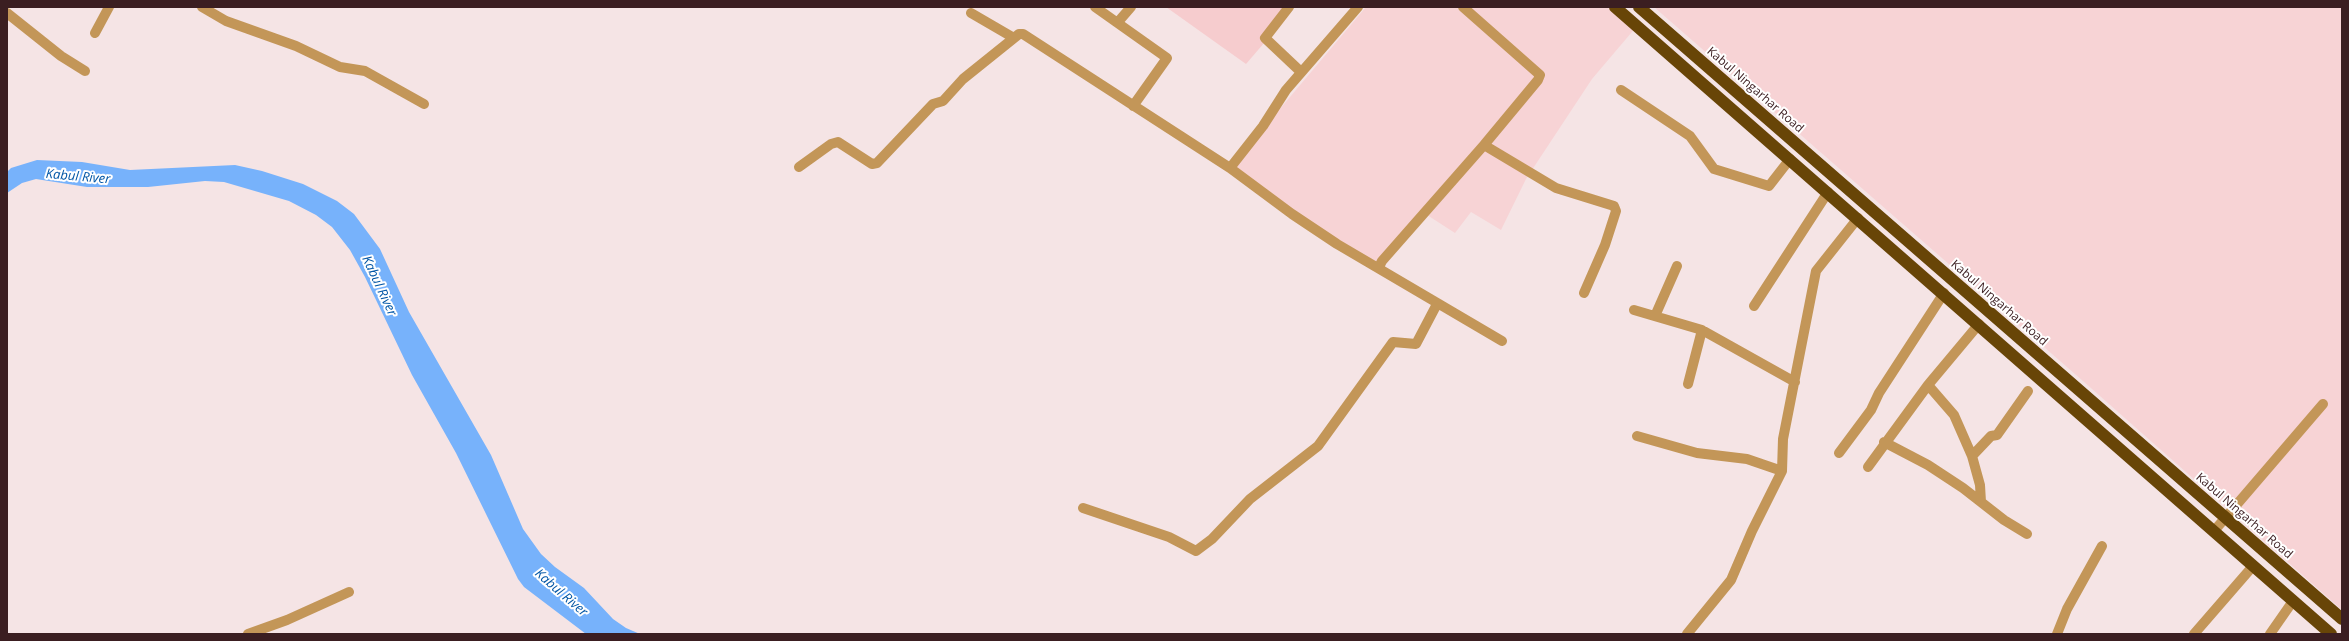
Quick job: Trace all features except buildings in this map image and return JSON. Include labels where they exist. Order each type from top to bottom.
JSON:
[{"type":"highway","points":[[1615,7],[1944,293],[2331,634]]},
{"type":"highway","name":"Kabul Ningarhar Road","points":[[1639,7],[2342,619]]},
{"type":"street","points":[[95,32],[110,7]]},
{"type":"street","points":[[202,7],[226,21],[296,46],[340,67],[366,71],[424,104]]},
{"type":"street","points":[[1095,7],[1118,22],[1166,58],[1133,106]]},
{"type":"street","points":[[1118,22],[1131,7]]},
{"type":"street","points":[[1289,7],[1265,38],[1301,72]]},
{"type":"street","points":[[1230,168],[1262,126],[1286,90],[1358,7]]},
{"type":"street","points":[[1379,267],[1484,145],[1538,80],[1540,75],[1463,7]]},
{"type":"street","points":[[971,13],[1014,38]]},
{"type":"street","points":[[7,14],[61,56],[85,71]]},
{"type":"street","points":[[799,167],[831,144],[838,142],[872,164],[877,163],[933,104],[943,101],[963,79],[1019,34],[1023,34],[1230,168],[1292,214],[1337,244],[1379,267],[1437,304],[1502,341]]},
{"type":"street","points":[[1621,90],[1690,136],[1714,169],[1769,186],[1790,159]]},
{"type":"street","points":[[1484,145],[1556,188],[1614,206],[1616,211],[1584,293]]},
{"type":"street","points":[[1754,306],[1828,192]]},
{"type":"street","points":[[1687,634],[1731,580],[1752,531],[1782,471],[1783,439],[1816,271],[1858,218]]},
{"type":"street","points":[[1655,316],[1677,266]]},
{"type":"street","points":[[1839,453],[1871,410],[1879,393],[1944,293]]},
{"type":"street","points":[[1083,508],[1169,537],[1196,551],[1212,539],[1250,499],[1318,446],[1393,342],[1416,344],[1437,304]]},
{"type":"street","points":[[1634,310],[1702,330],[1795,382]]},
{"type":"street","points":[[1868,467],[1884,442],[1928,385],[1979,324]]},
{"type":"street","points":[[1688,384],[1702,330]]},
{"type":"street","points":[[1928,385],[1954,415],[1972,456],[1980,485],[1981,502]]},
{"type":"street","points":[[1972,456],[1991,436],[1997,435],[2028,392]]},
{"type":"street","points":[[2214,531],[2323,404]]},
{"type":"street","points":[[1637,436],[1697,453],[1747,459],[1782,471]]},
{"type":"street","points":[[1884,442],[1928,465],[2004,520],[2027,534]]},
{"type":"street","points":[[2057,634],[2067,609],[2102,546]]},
{"type":"street","points":[[2194,634],[2253,566]]},
{"type":"street","points":[[248,634],[287,620],[348,592]]},
{"type":"street","points":[[2270,634],[2293,601]]},
{"type":"shaded area","points":[[1166,7],[1295,7],[1246,64]]},
{"type":"shaded area","points":[[1366,7],[1615,7],[1637,26],[1592,79],[1526,179],[1501,230],[1471,212],[1455,233],[1424,213],[1379,267],[1230,168]]},
{"type":"shaded area","points":[[1654,7],[2342,7],[2342,610],[2083,381]]},
{"type":"water","name":"Kabul River","points":[[37,160],[82,162],[130,170],[235,165],[262,171],[303,184],[337,201],[354,214],[380,249],[409,312],[491,455],[523,529],[541,554],[555,567],[584,588],[613,619],[626,628],[640,634],[586,634],[524,587],[518,579],[456,453],[412,375],[365,277],[350,250],[332,227],[316,215],[289,201],[224,182],[205,181],[148,187],[87,187],[36,179],[22,183],[7,193],[7,172],[11,168]]}]
